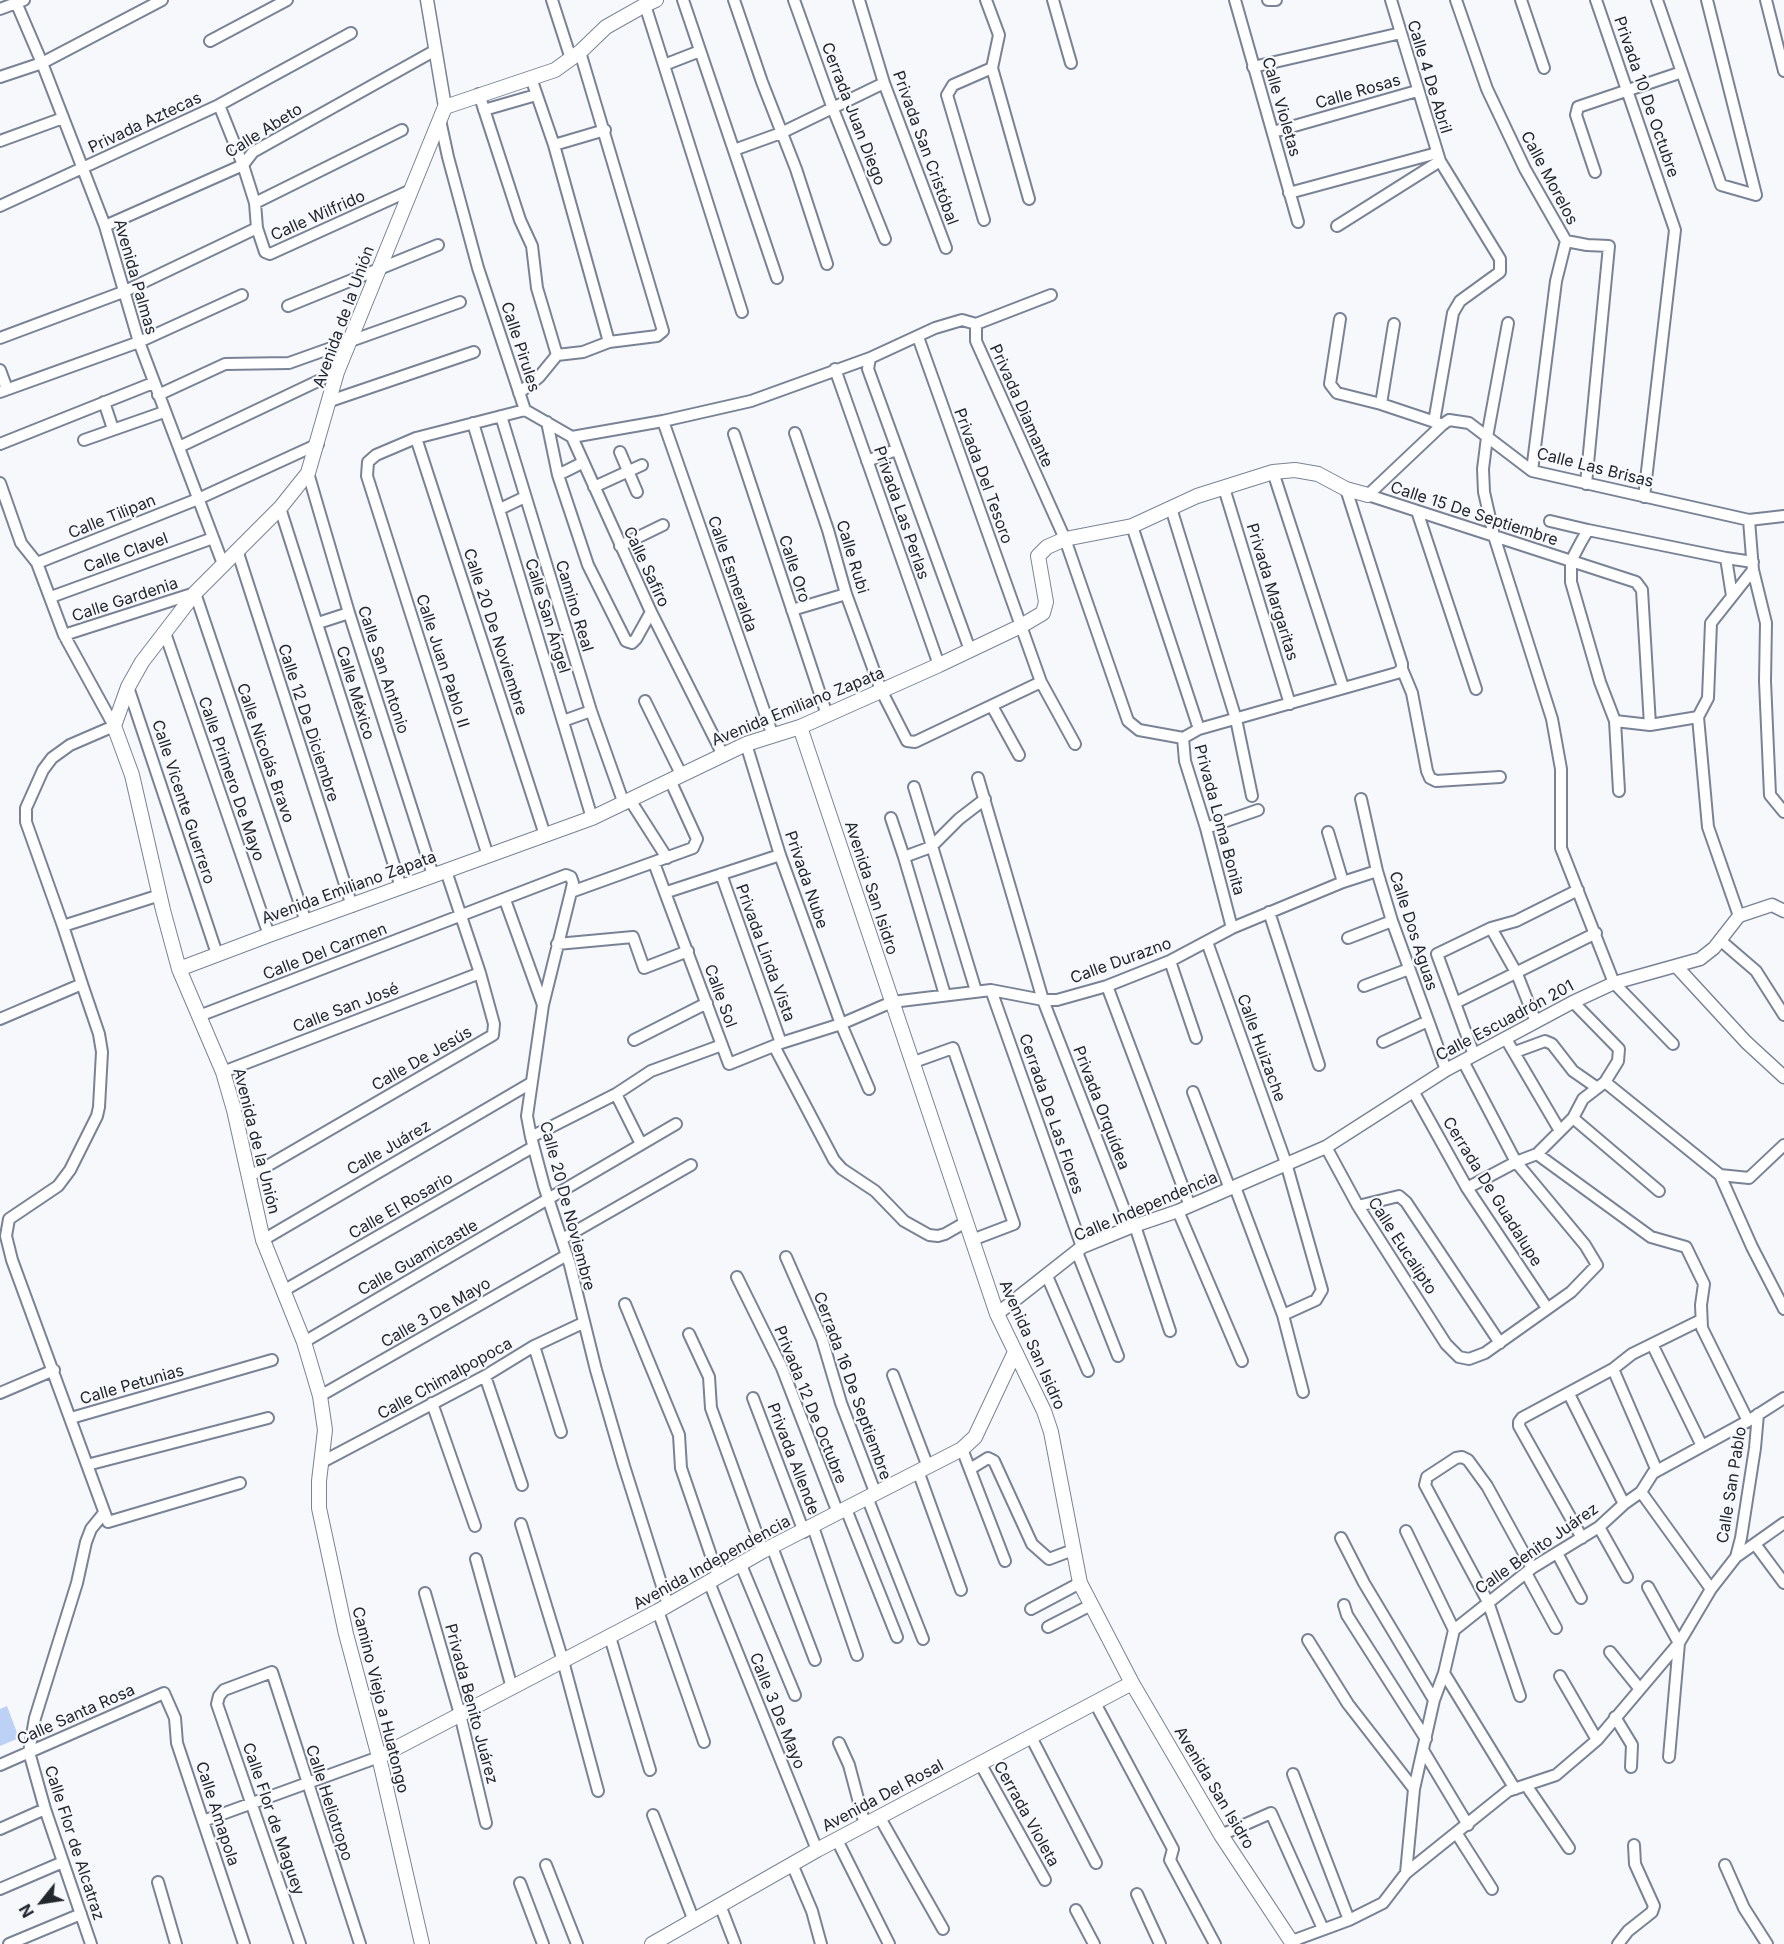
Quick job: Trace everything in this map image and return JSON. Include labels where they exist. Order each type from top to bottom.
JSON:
[{"type":"main road","points":[[442,113],[479,94],[555,70],[576,56],[606,27],[650,2]]},
{"type":"main road","name":"Avenida de la Unión","points":[[128,687],[142,662],[195,593],[280,508],[308,473],[337,372],[442,113]]},
{"type":"main road","name":"Avenida Emiliano Zapata","points":[[179,969],[592,818],[746,744],[800,727],[1021,626],[1043,613],[1046,602],[1038,556],[1047,546],[1065,539],[1132,526],[1197,496],[1273,472],[1295,470],[1318,474],[1346,489],[1368,495]]},
{"type":"main road","points":[[114,726],[128,687]]},
{"type":"main road","name":"Avenida de la Unión","points":[[114,726],[132,775],[179,969],[222,1072],[234,1110],[263,1240],[304,1342],[320,1396],[325,1430],[322,1462]]},
{"type":"main road","name":"Avenida San Isidro","points":[[800,727],[997,1314],[1044,1411],[1051,1432],[1080,1583],[1132,1683],[1221,1835],[1290,1943]]},
{"type":"main road","name":"Avenida Independencia","points":[[378,1757],[610,1637],[871,1494],[962,1449],[975,1437],[1015,1352]]},
{"type":"main road","name":"Camino Viejo a Huatongo","points":[[322,1462],[319,1508],[346,1635],[378,1757],[422,1944]]},
{"type":"main road","name":"Avenida Del Rosal","points":[[652,1944],[673,1939],[694,1921],[817,1850],[1132,1683]]},
{"type":"street","points":[[0,76],[42,63],[162,0]]},
{"type":"street","points":[[210,42],[287,0]]},
{"type":"street","points":[[427,0],[442,113]]},
{"type":"street","points":[[519,393],[539,377],[557,355],[583,352],[609,342],[657,336],[662,334],[663,327],[605,130],[552,0]]},
{"type":"street","points":[[683,0],[777,278]]},
{"type":"street","points":[[734,0],[781,134],[796,169],[827,264]]},
{"type":"street","name":"Cerrada Juan Diego","points":[[794,0],[833,109],[885,239]]},
{"type":"street","name":"Privada San Cristóbal","points":[[859,0],[884,83],[946,248]]},
{"type":"street","points":[[986,0],[999,36],[992,68],[1029,199]]},
{"type":"street","points":[[1053,0],[1071,63]]},
{"type":"street","name":"Calle Violetas","points":[[1234,0],[1298,222]]},
{"type":"street","points":[[1268,0],[1276,0]]},
{"type":"street","name":"Calle 4 De Abril","points":[[1391,0],[1438,157],[1500,259],[1500,272],[1460,301],[1453,313],[1438,423]]},
{"type":"street","name":"Calle Morelos","points":[[1456,0],[1487,89],[1525,169],[1566,240],[1587,245],[1609,246],[1587,484]]},
{"type":"street","points":[[1521,0],[1544,68]]},
{"type":"street","name":"Privada 10 De Octubre","points":[[1596,0],[1675,230],[1644,496]]},
{"type":"street","points":[[1657,0],[1721,185],[1756,195],[1707,0]]},
{"type":"street","points":[[1766,0],[1783,63]]},
{"type":"street","points":[[0,9],[19,1]]},
{"type":"street","name":"Avenida Palmas","points":[[19,1],[105,226],[123,292],[153,383],[223,564]]},
{"type":"street","points":[[650,2],[664,65],[742,312]]},
{"type":"street","name":"Privada Aztecas","points":[[0,206],[219,105],[351,33]]},
{"type":"street","points":[[1253,67],[1401,33]]},
{"type":"street","name":"Calle Abeto","points":[[105,226],[243,165],[253,152],[434,51]]},
{"type":"street","points":[[664,65],[700,51]]},
{"type":"street","points":[[984,220],[947,95],[953,85],[992,68]]},
{"type":"street","points":[[1595,172],[1576,115],[1578,107],[1682,72]]},
{"type":"street","points":[[531,78],[554,145],[609,342]]},
{"type":"street","points":[[734,150],[781,134],[884,83]]},
{"type":"street","name":"Calle Rosas","points":[[1273,132],[1418,91]]},
{"type":"street","points":[[479,94],[520,220],[532,246],[537,288],[557,355]]},
{"type":"street","points":[[484,110],[536,95]]},
{"type":"street","points":[[219,105],[243,165],[255,203],[257,228]]},
{"type":"street","name":"Calle Pirules","points":[[367,476],[368,462],[416,438],[525,410],[478,268],[448,157],[442,113]]},
{"type":"street","points":[[0,141],[63,118]]},
{"type":"street","points":[[255,203],[402,130]]},
{"type":"street","points":[[554,145],[605,130]]},
{"type":"street","points":[[1289,193],[1438,157]]},
{"type":"street","points":[[1337,226],[1438,157]]},
{"type":"street","name":"Calle Wilfrido","points":[[0,338],[123,292],[257,228],[265,252],[270,254],[411,190]]},
{"type":"street","points":[[1532,471],[1556,281],[1566,240]]},
{"type":"street","points":[[288,306],[438,245]]},
{"type":"street","points":[[0,370],[4,390],[139,342],[242,295]]},
{"type":"street","points":[[525,410],[572,437],[663,421],[751,401],[870,358],[935,328],[962,320],[976,324],[1051,295]]},
{"type":"street","points":[[158,395],[225,364],[289,363],[460,302]]},
{"type":"street","name":"Calle Las Brisas","points":[[1340,320],[1330,384],[1337,393],[1438,423],[1449,420],[1468,423],[1532,471],[1749,520],[1784,516]]},
{"type":"street","points":[[1508,323],[1487,437],[1483,469],[1484,492],[1494,536],[1552,719],[1561,769],[1561,848],[1614,983],[1672,1044]]},
{"type":"street","name":"Privada Diamante","points":[[976,324],[976,341],[1065,539],[1128,721],[1139,730],[1183,738]]},
{"type":"street","points":[[1381,405],[1394,324]]},
{"type":"street","name":"Privada Del Tesoro","points":[[918,337],[1041,682],[1075,744]]},
{"type":"street","points":[[330,401],[474,352]]},
{"type":"street","points":[[870,358],[868,369],[871,379],[970,650]]},
{"type":"street","name":"Privada Las Perlas","points":[[835,369],[939,665]]},
{"type":"street","points":[[179,447],[337,372]]},
{"type":"street","points":[[0,444],[153,383]]},
{"type":"street","points":[[104,402],[113,429]]},
{"type":"street","points":[[84,440],[164,412]]},
{"type":"street","name":"Camino Real","points":[[501,416],[591,711],[627,802],[667,858]]},
{"type":"street","name":"Calle Esmeralda","points":[[663,421],[773,736]]},
{"type":"street","points":[[547,422],[558,475],[588,565],[626,641],[632,643],[636,639],[651,612]]},
{"type":"street","name":"Calle San Ángel","points":[[473,423],[592,818]]},
{"type":"street","points":[[1368,495],[1438,423]]},
{"type":"street","name":"Calle Rubi","points":[[795,433],[828,530],[846,594],[880,690],[907,741],[915,741],[992,706]]},
{"type":"street","name":"Calle Oro","points":[[734,434],[827,715]]},
{"type":"street","name":"Calle Safiro","points":[[572,437],[651,612],[723,755]]},
{"type":"street","name":"Calle 20 De Noviembre","points":[[416,438],[545,835]]},
{"type":"street","name":"Calle Tilipan","points":[[37,562],[198,499],[318,444]]},
{"type":"street","points":[[867,461],[896,450]]},
{"type":"street","points":[[620,452],[637,492]]},
{"type":"street","points":[[558,475],[582,463]]},
{"type":"street","points":[[594,487],[642,465]]},
{"type":"street","points":[[1273,472],[1343,687]]},
{"type":"street","name":"Calle San Antonio","points":[[308,473],[350,613],[440,873]]},
{"type":"street","name":"Calle Juan Pablo II","points":[[367,476],[488,856]]},
{"type":"street","points":[[0,483],[21,543],[37,562],[64,635],[114,726],[70,745],[52,758],[43,770],[26,808],[26,822],[82,984],[0,1019]]},
{"type":"street","name":"Privada Margaritas","points":[[1224,489],[1290,704]]},
{"type":"street","points":[[1346,489],[1402,669],[1412,693],[1430,778],[1436,781],[1500,777]]},
{"type":"street","name":"Calle 15 De Septiembre","points":[[1368,495],[1636,582],[1642,590],[1650,724]]},
{"type":"street","points":[[500,509],[525,497]]},
{"type":"street","name":"Calle México","points":[[280,508],[401,887]]},
{"type":"street","points":[[1171,508],[1236,719],[1252,795]]},
{"type":"street","points":[[1418,511],[1476,688]]},
{"type":"street","points":[[1749,520],[1753,566],[1766,622],[1765,681],[1770,795],[1784,812]]},
{"type":"street","points":[[1550,521],[1726,558],[1753,566]]},
{"type":"street","points":[[620,546],[663,525]]},
{"type":"street","points":[[1132,526],[1199,729]]},
{"type":"street","points":[[1588,530],[1571,561],[1571,582],[1600,682],[1616,720],[1619,791]]},
{"type":"street","name":"Calle Clavel","points":[[51,597],[213,538]]},
{"type":"street","name":"Calle 12 De Diciembre","points":[[237,550],[352,906]]},
{"type":"street","points":[[1726,558],[1732,596]]},
{"type":"street","points":[[1753,566],[1711,622],[1708,698],[1698,717],[1708,827],[1739,916],[1772,905],[1784,911]]},
{"type":"street","name":"Calle Gardenia","points":[[64,635],[195,593]]},
{"type":"street","name":"Calle Nicolás Bravo","points":[[195,593],[306,922]]},
{"type":"street","points":[[792,610],[846,594]]},
{"type":"street","points":[[318,623],[350,613]]},
{"type":"street","name":"Calle Primero De Mayo","points":[[165,633],[269,935]]},
{"type":"street","name":"Privada Loma Bonita","points":[[1232,928],[1206,828],[1185,761],[1183,738],[1199,729],[1397,673],[1402,669]]},
{"type":"street","points":[[1018,755],[992,706],[1041,682]]},
{"type":"street","name":"Calle Vicente Guerrero","points":[[128,687],[217,954]]},
{"type":"street","points":[[571,892],[693,848],[697,839],[676,777],[645,701]]},
{"type":"street","points":[[563,721],[591,711]]},
{"type":"street","points":[[1616,720],[1650,724],[1698,717]]},
{"type":"street","name":"Privada Nube","points":[[746,744],[780,855],[841,1024],[869,1089]]},
{"type":"street","name":"Privada Orquídea","points":[[978,778],[1043,1000],[1133,1226],[1170,1331]]},
{"type":"street","points":[[914,787],[976,991]]},
{"type":"street","points":[[903,857],[931,847],[959,819],[985,799]]},
{"type":"street","name":"Calle Dos Aguas","points":[[1361,799],[1377,871],[1392,921],[1446,1070]]},
{"type":"street","points":[[1206,828],[1258,810]]},
{"type":"street","points":[[891,818],[945,995]]},
{"type":"street","points":[[1328,832],[1343,882]]},
{"type":"street","name":"Privada Linda Vista","points":[[667,892],[780,855]]},
{"type":"street","points":[[654,863],[688,951]]},
{"type":"street","name":"Calle Durazno","points":[[729,1064],[778,1044],[841,1024],[892,1002],[991,990],[1043,1000],[1057,1000],[1107,986],[1170,960],[1269,912],[1377,871]]},
{"type":"street","name":"Calle De Jesús","points":[[250,1176],[493,1035],[494,1024],[480,973],[461,916],[440,873]]},
{"type":"street","name":"Privada Linda Vista","points":[[721,874],[778,1044],[834,1160],[842,1169],[875,1191],[904,1221],[929,1235],[945,1234],[966,1222]]},
{"type":"street","points":[[543,1005],[505,900],[566,875],[571,877],[573,883],[571,892]]},
{"type":"street","points":[[1358,1206],[1399,1196],[1406,1202],[1500,1343],[1571,1292],[1598,1265],[1585,1245],[1516,1162],[1468,1058],[1455,1003],[1437,954],[1491,928],[1516,921],[1578,890]]},
{"type":"street","name":"Calle 20 De Noviembre","points":[[571,892],[543,1005],[527,1116],[532,1142],[567,1255],[583,1323],[663,1608],[704,1742]]},
{"type":"street","points":[[63,926],[160,896]]},
{"type":"street","name":"Calle Del Carmen","points":[[199,1016],[505,900]]},
{"type":"street","points":[[1269,912],[1319,1065]]},
{"type":"street","name":"Calle Escuadrón 201","points":[[1286,1163],[1326,1147],[1446,1070],[1573,1002],[1614,983],[1700,959],[1714,948],[1739,916]]},
{"type":"street","points":[[1348,938],[1392,921]]},
{"type":"street","points":[[1491,928],[1517,974],[1536,1022]]},
{"type":"street","points":[[1455,1003],[1596,933]]},
{"type":"street","name":"Calle Sol","points":[[557,944],[633,937],[644,968],[688,951],[729,1064]]},
{"type":"street","points":[[1720,940],[1756,971],[1784,1015]]},
{"type":"street","name":"Calle Huizache","points":[[1207,942],[1286,1163],[1322,1290],[1316,1300],[1283,1316]]},
{"type":"street","points":[[1170,960],[1196,1038]]},
{"type":"street","points":[[1676,966],[1746,1042],[1784,1077]]},
{"type":"street","points":[[1364,986],[1409,969]]},
{"type":"street","name":"Calle San José","points":[[222,1072],[480,973]]},
{"type":"street","name":"Calle Petunias","points":[[82,984],[99,1034],[102,1052],[97,1116],[70,1170],[58,1186],[9,1219],[6,1227],[12,1260],[71,1418],[272,1360]]},
{"type":"street","points":[[1107,986],[1184,1208],[1242,1361]]},
{"type":"street","name":"Cerrada De Las Flores","points":[[991,990],[1118,1356]]},
{"type":"street","points":[[1467,1188],[1516,1162],[1537,1154],[1573,1118],[1583,1099],[1601,1084],[1618,1061],[1619,1049],[1573,1002]]},
{"type":"street","points":[[634,1040],[707,1003]]},
{"type":"street","points":[[1383,1042],[1428,1021]]},
{"type":"street","points":[[1506,1039],[1560,1131]]},
{"type":"street","points":[[1515,1052],[1545,1041],[1552,1044],[1573,1071],[1601,1084],[1720,1175],[1752,1247],[1784,1309]]},
{"type":"street","name":"Calle El Rosario","points":[[283,1291],[651,1071],[722,1045]]},
{"type":"street","points":[[914,1062],[953,1048],[1014,1224],[972,1240]]},
{"type":"street","name":"Calle Juárez","points":[[263,1240],[531,1083]]},
{"type":"street","points":[[1193,1092],[1283,1316],[1303,1392]]},
{"type":"street","name":"Cerrada De Guadalupe","points":[[1413,1092],[1467,1188],[1547,1308]]},
{"type":"street","points":[[616,1094],[641,1144]]},
{"type":"street","points":[[1573,1118],[1659,1191]]},
{"type":"street","points":[[548,1199],[676,1124]]},
{"type":"street","name":"Calle Eucalipto","points":[[1326,1147],[1358,1206],[1446,1344],[1459,1357],[1469,1359],[1485,1353],[1500,1343]]},
{"type":"street","points":[[1720,1175],[1749,1178],[1782,1150]]},
{"type":"street","points":[[1537,1154],[1651,1237],[1686,1247],[1704,1284],[1701,1328],[1748,1421]]},
{"type":"street","name":"Calle Independencia","points":[[997,1314],[1080,1250],[1133,1226],[1232,1188],[1286,1163]]},
{"type":"street","points":[[562,1239],[691,1165]]},
{"type":"street","name":"Calle Guamicastle","points":[[304,1342],[548,1199]]},
{"type":"street","name":"Calle 3 De Mayo","points":[[320,1396],[567,1255]]},
{"type":"street","name":"Cerrada 16 De Septiembre","points":[[786,1257],[822,1340],[871,1494],[923,1639]]},
{"type":"street","points":[[1047,1276],[1088,1371]]},
{"type":"street","name":"Privada 12 De Octubre","points":[[737,1277],[782,1368],[897,1637]]},
{"type":"street","name":"Calle 3 De Mayo","points":[[625,1304],[679,1435],[681,1468],[713,1579],[817,1850]]},
{"type":"street","points":[[1582,1538],[1519,1426],[1522,1418],[1613,1369],[1632,1354],[1701,1320]]},
{"type":"street","name":"Calle Chimalpopoca","points":[[322,1462],[485,1376],[534,1346],[583,1323]]},
{"type":"street","points":[[689,1334],[709,1377],[711,1408],[815,1660]]},
{"type":"street","points":[[1652,1344],[1702,1446]]},
{"type":"street","points":[[534,1346],[561,1432]]},
{"type":"street","points":[[1613,1369],[1657,1471]]},
{"type":"street","points":[[0,1393],[54,1370]]},
{"type":"street","points":[[485,1376],[522,1485]]},
{"type":"street","points":[[893,1376],[961,1590]]},
{"type":"street","points":[[1569,1394],[1624,1504]]},
{"type":"street","name":"Privada Allende","points":[[753,1398],[808,1529],[857,1655]]},
{"type":"street","name":"Calle Benito Juárez","points":[[1454,1630],[1529,1570],[1599,1527],[1641,1492],[1653,1473],[1748,1421],[1784,1398]]},
{"type":"street","points":[[432,1403],[475,1526]]},
{"type":"street","name":"Calle San Pablo","points":[[1290,1943],[1349,1920],[1383,1903],[1406,1873],[1508,1791],[1556,1775],[1596,1740],[1679,1642],[1711,1589],[1736,1557],[1755,1448],[1758,1414]]},
{"type":"street","points":[[71,1418],[108,1522],[240,1483]]},
{"type":"street","points":[[87,1466],[268,1418]]},
{"type":"street","points":[[962,1449],[1005,1561]]},
{"type":"street","points":[[1520,1696],[1488,1602],[1425,1485],[1427,1478],[1456,1458],[1462,1457],[1468,1460],[1487,1486],[1556,1628]]},
{"type":"street","points":[[970,1469],[988,1458],[994,1461],[1032,1544],[1049,1559],[1073,1550]]},
{"type":"street","points":[[1641,1492],[1711,1589]]},
{"type":"street","points":[[29,1752],[35,1718],[77,1583],[86,1542],[91,1529],[104,1513]]},
{"type":"street","points":[[1736,1557],[1784,1523]]},
{"type":"street","points":[[521,1524],[563,1661],[598,1791]]},
{"type":"street","points":[[1599,1527],[1627,1577]]},
{"type":"street","points":[[1406,1532],[1454,1630],[1444,1673],[1434,1700],[1414,1789],[1406,1873]]},
{"type":"street","points":[[1341,1538],[1364,1583],[1434,1700]]},
{"type":"street","points":[[1755,1544],[1784,1583]]},
{"type":"street","points":[[1557,1553],[1581,1598]]},
{"type":"street","points":[[476,1559],[512,1688]]},
{"type":"street","points":[[741,1565],[795,1695]]},
{"type":"street","points":[[1031,1609],[1080,1583]]},
{"type":"street","points":[[1648,1587],[1679,1642],[1670,1757]]},
{"type":"street","name":"Privada Benito Juárez","points":[[425,1593],[460,1714],[486,1822]]},
{"type":"street","points":[[1048,1627],[1091,1605]]},
{"type":"street","points":[[1344,1605],[1347,1615],[1424,1745],[1468,1825]]},
{"type":"street","points":[[610,1637],[650,1770]]},
{"type":"street","points":[[1308,1640],[1348,1704],[1414,1789]]},
{"type":"street","points":[[1610,1652],[1640,1688]]},
{"type":"street","name":"Calle Heliotropo","points":[[218,1704],[219,1696],[224,1690],[272,1671],[360,1944]]},
{"type":"street","points":[[1444,1673],[1521,1787],[1569,1848]]},
{"type":"street","points":[[1560,1677],[1596,1740]]},
{"type":"street","name":"Calle Santa Rosa","points":[[0,1765],[164,1693]]},
{"type":"street","name":"Calle Amapola","points":[[164,1693],[175,1718],[177,1743],[244,1944]]},
{"type":"street","points":[[1095,1703],[1173,1849],[1170,1860],[1215,1944]]},
{"type":"street","name":"Calle Flor de Maguey","points":[[218,1704],[300,1944]]},
{"type":"street","points":[[1615,1718],[1632,1745],[1631,1767]]},
{"type":"street","points":[[1030,1737],[1096,1863]]},
{"type":"street","points":[[839,1743],[849,1765],[865,1825]]},
{"type":"street","name":"Calle Flor de Alcatraz","points":[[29,1752],[45,1809],[91,1944]]},
{"type":"street","points":[[203,1821],[307,1785],[378,1757]]},
{"type":"street","name":"Cerrada Violeta","points":[[980,1763],[1045,1880]]},
{"type":"street","points":[[1293,1774],[1349,1920]]},
{"type":"street","points":[[0,1829],[45,1809]]},
{"type":"street","points":[[1221,1835],[1271,1813],[1323,1929]]},
{"type":"street","points":[[652,1815],[694,1921]]},
{"type":"street","points":[[880,1818],[943,1929]]},
{"type":"street","points":[[1456,1834],[1492,1889]]},
{"type":"street","points":[[837,1840],[889,1944]]},
{"type":"street","points":[[1618,1944],[1628,1931],[1652,1912],[1654,1906],[1635,1864],[1634,1845]]},
{"type":"street","points":[[0,1889],[63,1862]]},
{"type":"street","points":[[792,1864],[812,1911],[821,1944]]},
{"type":"street","points":[[546,1865],[577,1944]]},
{"type":"street","points":[[1725,1865],[1744,1908],[1767,1944]]},
{"type":"street","points":[[158,1882],[176,1944]]},
{"type":"street","points":[[520,1883],[543,1944]]},
{"type":"street","points":[[1137,1894],[1160,1944]]},
{"type":"street","points":[[720,1905],[735,1944]]},
{"type":"street","points":[[1076,1910],[1094,1944]]},
{"type":"street","points":[[9,1944],[32,1939],[81,1914]]},
{"type":"shaded area","points":[[7,1706],[19,1738],[0,1746],[0,1709]]}]
